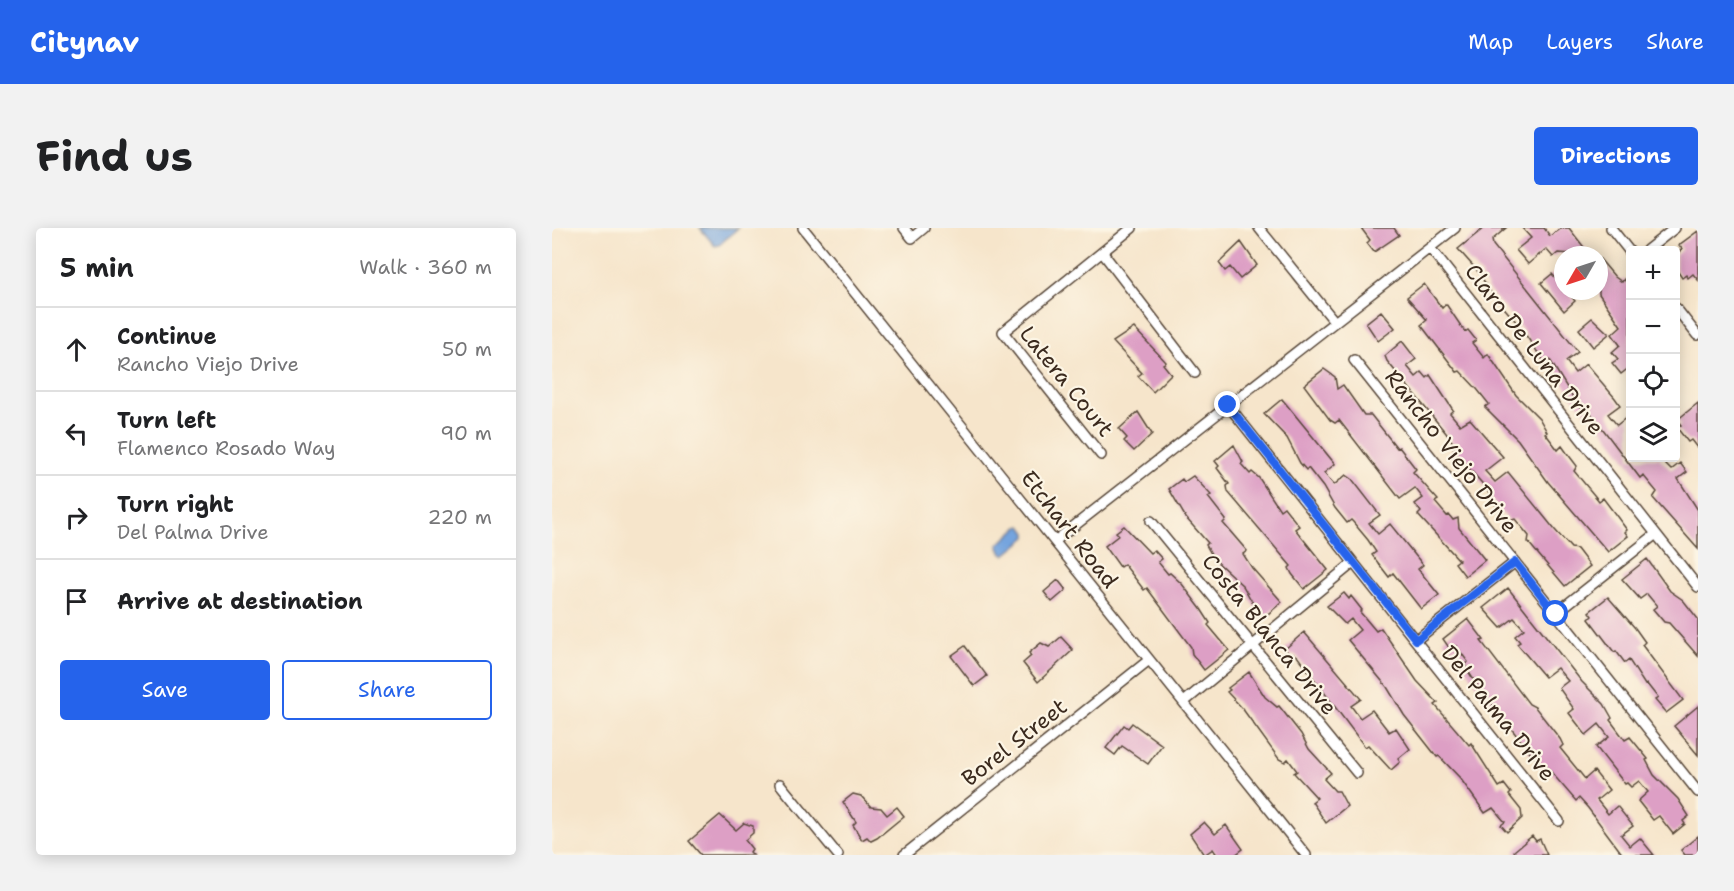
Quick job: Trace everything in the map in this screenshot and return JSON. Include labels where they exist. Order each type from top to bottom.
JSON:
[{"type":"street","name":"Etchart Road","points":[[803,228],[1306,855]]},
{"type":"street","points":[[904,228],[912,238],[924,228]]},
{"type":"street","points":[[1132,228],[1102,252],[1195,373]]},
{"type":"street","points":[[1259,228],[1335,322]]},
{"type":"street","points":[[1055,541],[1455,228]]},
{"type":"street","points":[[1611,228],[1626,247]]},
{"type":"street","points":[[1652,246],[1675,228]]},
{"type":"street","name":"Claro De Luna Drive","points":[[1430,248],[1698,587]]},
{"type":"street","name":"Latera Court","points":[[1101,455],[1003,332],[1102,252]]},
{"type":"street","points":[[1680,313],[1697,335]]},
{"type":"street","name":"Rancho Viejo Drive","points":[[1354,360],[1698,792]]},
{"type":"street","name":"Del Palma Drive","points":[[1228,405],[1559,821]]},
{"type":"street","name":"Costa Blanca Drive","points":[[1151,521],[1357,772]]},
{"type":"street","points":[[1556,614],[1656,534]]},
{"type":"street","points":[[1416,640],[1515,562]]},
{"type":"street","points":[[1184,702],[1353,563]]},
{"type":"street","name":"Borel Street","points":[[904,855],[1149,660]]},
{"type":"street","points":[[780,784],[838,855]]},
{"type":"water","points":[[700,228],[738,228],[715,246]]},
{"type":"water","points":[[1022,526],[1027,537],[1005,555],[1002,554],[998,545]]},
{"type":"building","points":[[1361,228],[1394,228],[1399,235],[1374,252],[1367,243],[1370,240]]},
{"type":"building","points":[[1484,228],[1506,228],[1492,240],[1493,245],[1578,352],[1566,361],[1575,373],[1586,364],[1620,405],[1608,414],[1617,425],[1626,418],[1626,460],[1590,412],[1587,414],[1574,399],[1550,360],[1545,363],[1518,324],[1487,288],[1482,276],[1458,249]]},
{"type":"building","points":[[1522,228],[1544,228],[1550,236],[1561,228],[1569,228],[1583,246],[1554,246],[1553,257],[1546,249],[1528,264],[1516,250],[1531,238]]},
{"type":"building","points":[[1698,231],[1698,280],[1693,274],[1688,278],[1686,275],[1682,278],[1680,275],[1680,251],[1682,249],[1679,245]]},
{"type":"building","points":[[1241,242],[1257,265],[1240,279],[1230,267],[1225,271],[1219,263]]},
{"type":"building","points":[[1608,269],[1615,277],[1622,282],[1624,279],[1626,282],[1626,370],[1621,374],[1612,363],[1618,359],[1612,352],[1620,345],[1612,334],[1621,326],[1603,300],[1608,300]]},
{"type":"building","points":[[1552,274],[1554,276],[1554,299],[1541,283]]},
{"type":"building","points":[[1424,284],[1442,308],[1446,304],[1465,332],[1468,330],[1476,340],[1472,343],[1484,358],[1488,354],[1516,395],[1539,418],[1547,432],[1545,433],[1558,450],[1562,446],[1577,466],[1574,471],[1599,501],[1603,498],[1627,530],[1625,532],[1628,536],[1608,552],[1548,482],[1518,440],[1485,407],[1489,404],[1460,371],[1457,372],[1421,325],[1427,320],[1407,297]]},
{"type":"building","points":[[1555,300],[1574,300],[1575,301],[1564,311]]},
{"type":"building","points":[[1381,311],[1395,328],[1378,341],[1366,323]]},
{"type":"building","points":[[1592,318],[1609,334],[1593,347],[1579,329]]},
{"type":"building","points":[[1134,328],[1166,362],[1163,364],[1171,374],[1153,392],[1138,376],[1142,373],[1113,342]]},
{"type":"building","points":[[1402,341],[1416,359],[1407,366],[1416,377],[1422,372],[1427,378],[1430,375],[1453,410],[1450,413],[1460,425],[1470,419],[1503,457],[1485,471],[1495,482],[1508,472],[1555,530],[1571,548],[1577,549],[1590,566],[1565,586],[1528,542],[1529,536],[1515,519],[1509,521],[1491,499],[1493,498],[1487,489],[1453,450],[1456,447],[1446,433],[1387,361],[1385,356]]},
{"type":"building","points":[[1324,369],[1335,377],[1337,389],[1343,385],[1364,415],[1371,415],[1397,448],[1399,447],[1416,469],[1413,472],[1438,500],[1435,502],[1447,516],[1449,515],[1453,520],[1458,518],[1459,528],[1485,560],[1465,576],[1455,563],[1459,560],[1418,515],[1421,512],[1415,504],[1423,498],[1415,488],[1400,499],[1339,420],[1335,423],[1330,420],[1304,385]]},
{"type":"building","points":[[1282,399],[1335,464],[1324,473],[1334,485],[1346,475],[1352,479],[1380,515],[1369,523],[1378,534],[1390,524],[1423,565],[1418,569],[1439,595],[1421,609],[1393,573],[1389,577],[1372,555],[1376,552],[1368,540],[1351,520],[1347,523],[1323,487],[1308,468],[1306,470],[1300,463],[1287,438],[1264,414]]},
{"type":"building","points":[[1698,403],[1698,449],[1691,440],[1688,442],[1680,432],[1680,418]]},
{"type":"building","points":[[1138,412],[1152,434],[1134,451],[1124,441],[1127,438],[1119,429]]},
{"type":"building","points":[[1234,445],[1243,462],[1241,464],[1250,474],[1252,472],[1259,478],[1280,510],[1284,507],[1299,526],[1295,529],[1328,570],[1304,589],[1292,574],[1289,568],[1291,566],[1228,492],[1229,484],[1217,468],[1219,466],[1215,461]]},
{"type":"building","points":[[1628,462],[1663,462],[1671,470],[1680,463],[1687,472],[1678,479],[1698,510],[1698,549],[1653,498],[1657,492],[1643,475],[1640,478]]},
{"type":"building","points":[[1193,476],[1211,495],[1208,497],[1226,520],[1223,523],[1247,551],[1243,554],[1252,568],[1282,602],[1262,619],[1243,586],[1214,559],[1206,545],[1208,543],[1186,518],[1169,489],[1182,479],[1184,482]]},
{"type":"building","points":[[1124,526],[1150,553],[1154,550],[1162,559],[1158,562],[1168,574],[1170,573],[1182,584],[1210,623],[1208,625],[1229,650],[1204,670],[1192,654],[1191,647],[1147,588],[1144,590],[1124,564],[1120,567],[1105,546],[1119,535],[1116,532]]},
{"type":"building","points":[[1647,559],[1670,591],[1683,600],[1698,619],[1698,656],[1669,623],[1664,622],[1653,609],[1657,606],[1647,594],[1640,599],[1622,579]]},
{"type":"building","points":[[1058,580],[1066,590],[1052,602],[1044,592]]},
{"type":"building","points":[[1508,588],[1582,682],[1604,704],[1612,718],[1610,720],[1625,740],[1630,737],[1648,759],[1646,760],[1654,775],[1678,799],[1689,816],[1683,821],[1685,824],[1673,834],[1659,816],[1653,820],[1638,801],[1648,792],[1639,781],[1631,787],[1625,784],[1596,747],[1609,737],[1599,724],[1586,735],[1569,713],[1574,709],[1559,688],[1568,681],[1557,668],[1545,677],[1517,644],[1520,642],[1515,636],[1524,629],[1514,618],[1501,628],[1483,608]]},
{"type":"building","points":[[1344,593],[1349,599],[1351,596],[1362,610],[1360,612],[1376,631],[1381,628],[1417,681],[1438,703],[1435,705],[1469,745],[1471,743],[1499,787],[1504,784],[1511,793],[1509,795],[1521,810],[1522,818],[1507,832],[1501,825],[1505,822],[1493,808],[1485,813],[1460,778],[1439,756],[1437,757],[1404,715],[1387,687],[1348,640],[1360,630],[1351,619],[1345,624],[1327,606]]},
{"type":"building","points":[[1608,597],[1635,628],[1645,642],[1642,645],[1683,700],[1666,713],[1655,700],[1658,698],[1647,684],[1645,685],[1629,660],[1625,663],[1616,651],[1614,652],[1589,619],[1592,616],[1589,612]]},
{"type":"building","points":[[1468,619],[1484,640],[1481,641],[1529,704],[1535,707],[1560,739],[1563,745],[1560,748],[1585,779],[1594,771],[1609,790],[1597,800],[1608,814],[1617,806],[1633,826],[1621,835],[1630,846],[1640,838],[1654,855],[1623,855],[1579,798],[1576,801],[1545,765],[1544,767],[1532,755],[1477,685],[1466,668],[1465,664],[1468,662],[1456,646],[1450,649],[1443,639]]},
{"type":"building","points":[[1304,632],[1361,699],[1351,706],[1360,718],[1372,710],[1389,732],[1396,728],[1410,749],[1398,759],[1400,762],[1391,770],[1368,745],[1365,747],[1297,656],[1293,654],[1290,656],[1285,649]]},
{"type":"building","points":[[1061,637],[1073,650],[1038,682],[1023,663],[1031,656],[1029,653],[1041,643],[1049,647]]},
{"type":"building","points":[[965,646],[987,676],[974,686],[951,656]]},
{"type":"building","points":[[1249,672],[1265,697],[1277,707],[1279,706],[1301,734],[1309,749],[1331,773],[1324,779],[1335,791],[1339,791],[1347,806],[1326,823],[1312,802],[1317,798],[1294,773],[1297,771],[1288,759],[1285,762],[1279,759],[1242,708],[1227,692],[1230,690],[1228,688]]},
{"type":"building","points":[[1698,706],[1698,755],[1674,726]]},
{"type":"building","points":[[1132,723],[1162,745],[1148,764],[1122,746],[1115,755],[1106,748],[1124,725],[1128,728]]},
{"type":"building","points":[[853,794],[861,796],[871,807],[881,808],[887,815],[897,807],[904,816],[877,838],[871,841],[867,837],[862,840],[853,825],[856,822],[843,802]]},
{"type":"building","points":[[720,815],[736,830],[744,823],[753,826],[753,833],[745,840],[752,849],[750,852],[753,855],[701,855],[689,841]]},
{"type":"building","points":[[1204,822],[1215,834],[1226,825],[1243,849],[1235,855],[1217,855],[1213,849],[1204,855],[1190,834]]},
{"type":"building","points":[[1532,836],[1536,841],[1540,839],[1547,855],[1517,855],[1514,851]]},
{"type":"building","points":[[1698,836],[1698,855],[1685,855],[1681,850]]},
{"type":"route","points":[[1228,405],[1416,640],[1515,562],[1556,614]]}]
